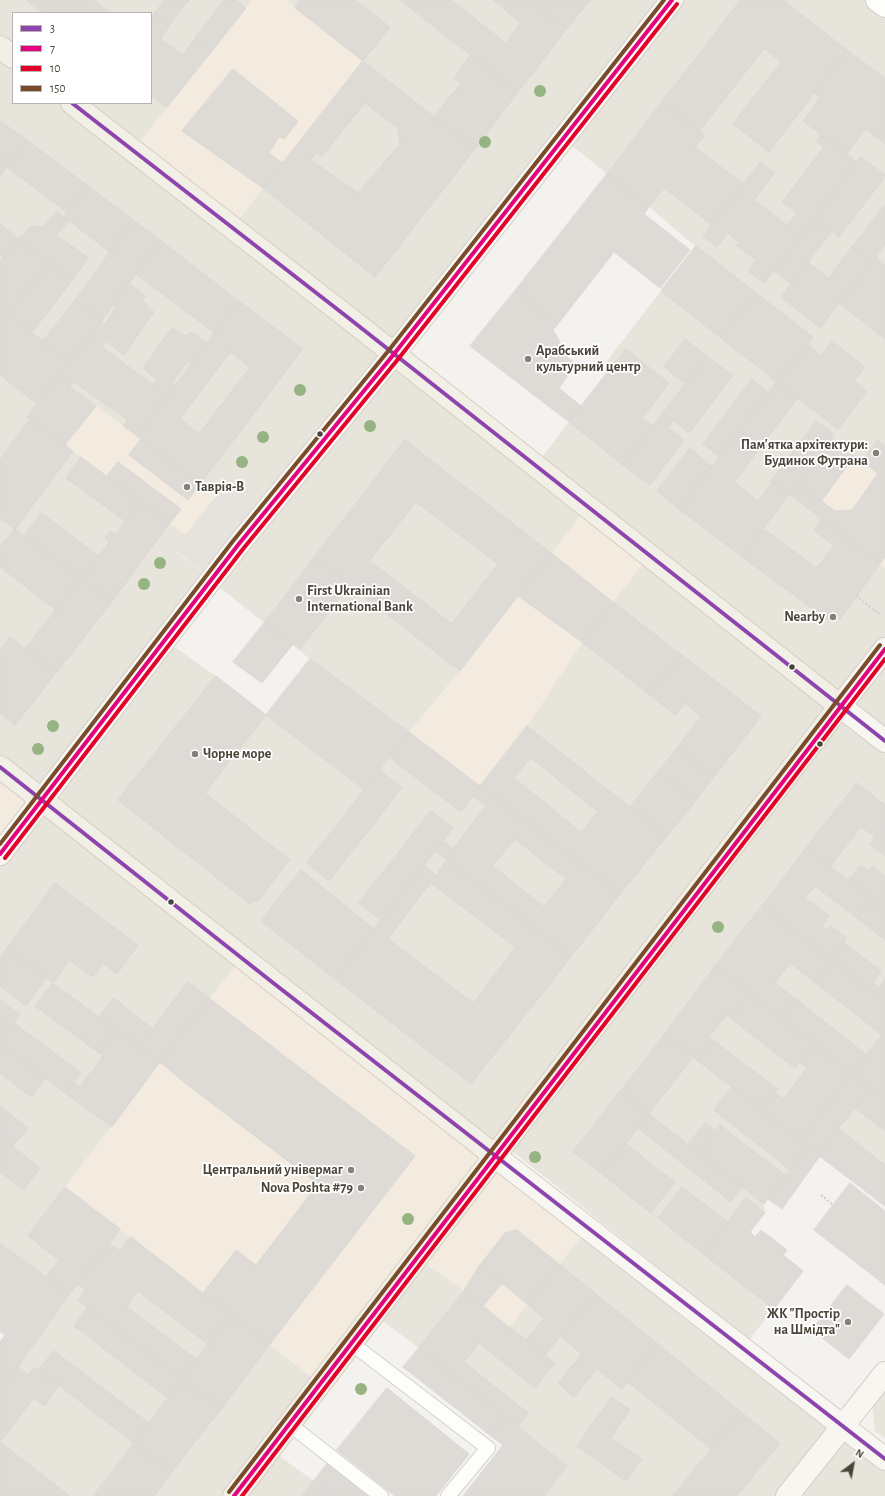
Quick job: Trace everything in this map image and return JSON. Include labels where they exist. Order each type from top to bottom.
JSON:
[{"type":"main road","points":[[0,854],[238,545],[394,354],[672,0]]},
{"type":"main road","points":[[0,47],[12,56]]},
{"type":"main road","points":[[73,104],[394,354],[885,741]]},
{"type":"main road","points":[[234,1496],[885,649]]},
{"type":"main road","points":[[0,767],[494,1156],[885,1459]]},
{"type":"main road","points":[[787,1496],[885,1373]]},
{"type":"street","points":[[877,0],[885,6]]},
{"type":"lane","points":[[351,1343],[488,1448],[448,1496]]},
{"type":"lane","points":[[289,1424],[381,1496]]},
{"type":"path","points":[[856,596],[882,616]]},
{"type":"path","points":[[821,1195],[833,1205]]},
{"type":"shaded area","points":[[0,0],[252,0],[137,146],[83,104],[152,104],[152,12],[12,12],[12,48],[0,39]]},
{"type":"shaded area","points":[[252,0],[287,0],[363,61],[236,223],[137,146]]},
{"type":"shaded area","points":[[287,0],[670,0],[394,351],[236,223],[263,188],[295,8]]},
{"type":"shaded area","points":[[674,0],[874,0],[885,8],[885,479],[854,456],[789,494],[885,568],[885,643],[838,701],[537,464],[611,367],[607,361],[695,246],[649,207],[566,141]]},
{"type":"shaded area","points":[[0,48],[12,57],[12,104],[71,104],[391,354],[265,510],[227,482],[216,495],[57,377],[65,445],[186,535],[174,550],[211,578],[42,794],[0,762]]},
{"type":"shaded area","points":[[396,359],[587,508],[460,671],[409,732],[480,786],[527,726],[582,642],[648,557],[885,745],[885,1206],[808,1147],[764,1204],[765,1213],[750,1232],[755,1237],[761,1230],[787,1250],[784,1255],[803,1271],[749,1340],[506,1146],[494,1154],[45,800],[167,642],[216,676],[364,790],[380,770],[408,732],[310,659],[215,584]]},
{"type":"shaded area","points":[[57,377],[216,495],[186,535],[27,417]]},
{"type":"shaded area","points":[[831,438],[885,479],[885,568],[789,494]]},
{"type":"shaded area","points":[[227,482],[265,510],[211,578],[174,549]]},
{"type":"shaded area","points":[[587,508],[648,557],[582,642],[527,726],[480,786],[409,732],[460,671]]},
{"type":"shaded area","points":[[885,652],[885,739],[843,705]]},
{"type":"shaded area","points":[[0,771],[36,798],[0,848]]},
{"type":"shaded area","points":[[42,802],[239,961],[65,1187],[318,1382],[232,1496],[0,1496],[0,1392],[70,1294],[0,1243],[0,858]]},
{"type":"shaded area","points":[[239,961],[489,1158],[318,1382],[65,1187]]},
{"type":"shaded area","points":[[495,1160],[585,1232],[509,1327],[464,1291],[420,1259]]},
{"type":"shaded area","points":[[585,1232],[836,1432],[785,1496],[544,1496],[567,1466],[419,1348],[377,1317],[420,1259],[464,1291],[509,1327]]},
{"type":"shaded area","points":[[885,1388],[885,1438],[875,1431],[872,1405]]},
{"type":"shaded area","points":[[838,1433],[885,1471],[885,1496],[788,1496]]},
{"type":"shaded area","points":[[271,1450],[314,1481],[334,1496],[236,1496]]},
{"type":"building","points":[[26,0],[94,0],[110,12],[42,12]]},
{"type":"building","points":[[165,0],[189,0],[170,25],[155,13]]},
{"type":"building","points":[[225,0],[236,0],[246,8],[212,51],[195,38]]},
{"type":"building","points":[[301,0],[355,0],[390,27],[363,61],[295,8]]},
{"type":"building","points":[[400,0],[451,0],[506,43],[521,23],[493,0],[530,0],[567,29],[518,92]]},
{"type":"building","points":[[530,0],[590,0],[567,29]]},
{"type":"building","points":[[741,0],[783,0],[847,50],[769,152],[733,124],[781,62],[764,48],[700,131],[662,102]]},
{"type":"building","points":[[155,13],[170,25],[160,39],[183,55],[195,38],[212,51],[167,107],[152,96],[152,18]]},
{"type":"building","points":[[847,50],[885,78],[885,126],[876,137],[866,129],[847,154],[803,121],[820,98],[814,93]]},
{"type":"building","points":[[471,55],[518,92],[475,149],[434,117],[461,83],[454,78]]},
{"type":"building","points":[[363,61],[475,149],[375,277],[263,188]],"holes":[[[365,103],[398,128],[400,144],[358,193],[311,160],[316,153],[322,156]]]},
{"type":"building","points":[[233,69],[298,121],[284,139],[279,137],[269,153],[282,163],[263,188],[182,131]]},
{"type":"building","points":[[662,102],[705,135],[695,147],[743,184],[712,225],[664,188],[649,207],[607,174]]},
{"type":"building","points":[[0,121],[27,140],[0,176]]},
{"type":"building","points":[[885,126],[885,144],[876,137]]},
{"type":"building","points":[[821,135],[857,162],[764,284],[748,271],[756,260],[736,245],[739,242],[728,233],[717,247],[703,236],[760,162],[775,173],[754,200],[787,225],[797,213],[782,202],[824,147],[817,142]]},
{"type":"building","points":[[27,140],[88,186],[68,213],[7,167]]},
{"type":"building","points":[[861,157],[885,175],[885,177],[839,237],[815,218]]},
{"type":"building","points":[[607,174],[649,207],[644,214],[690,250],[660,288],[614,252],[558,324],[515,291]]},
{"type":"building","points":[[88,186],[133,220],[110,252],[64,217]]},
{"type":"building","points":[[885,205],[885,245],[872,262],[852,247]]},
{"type":"building","points":[[57,212],[70,221],[56,235],[89,258],[72,281],[18,239],[32,226],[43,227]]},
{"type":"building","points":[[815,218],[832,231],[791,284],[774,271]]},
{"type":"building","points":[[133,220],[161,241],[101,321],[75,301]]},
{"type":"building","points":[[0,223],[18,239],[3,258],[0,255]]},
{"type":"building","points":[[18,239],[49,263],[1,324],[0,262]]},
{"type":"building","points":[[161,241],[239,301],[215,333],[136,274]]},
{"type":"building","points":[[696,246],[756,293],[721,338],[661,291]]},
{"type":"building","points":[[852,247],[872,262],[820,328],[781,297],[808,262],[828,278]]},
{"type":"building","points":[[876,257],[885,265],[885,339],[840,304]]},
{"type":"building","points":[[49,263],[72,281],[32,332],[9,314]]},
{"type":"building","points":[[129,283],[145,296],[142,300],[154,312],[124,355],[106,341],[102,347],[153,385],[157,380],[143,368],[172,328],[184,336],[191,332],[208,343],[193,363],[187,362],[172,383],[174,387],[137,436],[123,426],[128,420],[74,382],[69,386],[57,377],[101,321],[105,324],[115,309],[114,303]]},
{"type":"building","name":"Арабський культурний центр","points":[[515,291],[558,324],[553,330],[560,342],[562,353],[576,364],[559,388],[581,406],[569,422],[470,346]]},
{"type":"building","points":[[756,293],[813,337],[777,382],[721,338]]},
{"type":"building","points":[[75,301],[101,321],[69,362],[43,341]]},
{"type":"building","points":[[239,301],[303,349],[200,484],[137,436]],"holes":[[[231,352],[250,367],[199,434],[180,419]]]},
{"type":"building","points":[[9,314],[69,362],[37,404],[0,375],[0,326]]},
{"type":"building","points":[[685,339],[707,356],[686,384],[664,367]]},
{"type":"building","points":[[832,341],[865,367],[854,381],[867,392],[838,429],[777,382],[807,344],[821,355]]},
{"type":"building","points":[[626,349],[669,383],[642,418],[653,426],[623,465],[569,422]]},
{"type":"building","points":[[707,356],[733,376],[689,433],[663,413]]},
{"type":"building","points":[[57,377],[96,406],[65,445],[27,417]]},
{"type":"building","points":[[752,379],[769,393],[720,457],[703,444]]},
{"type":"building","points":[[777,382],[798,398],[734,482],[758,501],[772,483],[789,494],[742,557],[679,509]]},
{"type":"building","points":[[663,413],[673,421],[668,428],[684,440],[650,485],[623,465]]},
{"type":"building","points":[[30,419],[73,451],[15,529],[0,518],[0,460]]},
{"type":"building","points":[[816,421],[834,434],[789,494],[770,482]]},
{"type":"building","points":[[831,438],[854,456],[821,502],[797,484]]},
{"type":"building","points":[[141,439],[200,484],[188,500],[129,455]]},
{"type":"building","points":[[405,440],[551,553],[460,671],[314,558]],"holes":[[[416,502],[498,564],[452,624],[370,561]]]},
{"type":"building","name":"Пам'ятка архітектури: Будинок Футрана","points":[[878,440],[885,446],[885,479],[862,461]]},
{"type":"building","points":[[690,448],[712,467],[679,509],[657,491]]},
{"type":"building","points":[[81,457],[140,501],[125,521],[66,478]]},
{"type":"building","points":[[118,462],[181,509],[170,523],[107,476]]},
{"type":"building","points":[[878,474],[885,479],[885,557],[880,564],[789,494],[797,484],[835,511],[852,510]]},
{"type":"building","points":[[140,501],[170,523],[111,603],[81,579],[109,543],[105,538],[110,531],[116,534]]},
{"type":"building","points":[[42,513],[98,556],[81,579],[25,535]]},
{"type":"building","points":[[822,519],[880,564],[840,619],[828,620],[742,557],[764,529],[817,568],[834,545],[814,531]]},
{"type":"building","points":[[15,529],[81,579],[56,610],[0,567],[0,547]]},
{"type":"building","points":[[551,553],[613,602],[582,642],[518,596]]},
{"type":"building","points":[[314,558],[350,585],[300,649],[265,622]]},
{"type":"building","points":[[81,579],[111,603],[56,673],[25,649]]},
{"type":"building","points":[[613,602],[682,655],[650,695],[582,642]]},
{"type":"building","points":[[265,622],[293,644],[262,683],[233,662]]},
{"type":"building","points":[[10,637],[56,673],[15,725],[0,713],[0,650]]},
{"type":"building","points":[[682,655],[761,716],[714,777],[677,748],[701,717],[685,703],[675,715],[650,695]]},
{"type":"building","points":[[310,659],[409,732],[364,790],[266,715]]},
{"type":"building","name":"Чорне море","points":[[216,676],[266,715],[205,793],[290,860],[257,902],[254,900],[250,904],[118,800]]},
{"type":"building","points":[[527,726],[667,836],[620,894],[480,786]],"holes":[[[531,758],[598,812],[581,832],[514,778]]]},
{"type":"building","points":[[409,732],[480,786],[461,812],[389,757]]},
{"type":"building","points":[[677,748],[714,777],[696,801],[658,772]]},
{"type":"building","points":[[380,770],[402,788],[329,881],[307,863]]},
{"type":"building","points":[[658,772],[696,801],[667,836],[630,807]]},
{"type":"building","points":[[857,783],[885,805],[885,824],[875,837],[861,827],[830,867],[806,848]]},
{"type":"building","points":[[480,786],[620,894],[571,957],[435,851],[443,841],[453,849],[486,806],[473,796]],"holes":[[[515,839],[566,879],[544,907],[493,866]]]},
{"type":"building","points":[[431,811],[453,828],[381,920],[359,903]]},
{"type":"building","points":[[885,824],[885,856],[870,844]]},
{"type":"building","points":[[806,848],[872,899],[857,918],[815,886],[805,898],[829,916],[822,926],[827,930],[831,926],[847,938],[830,959],[762,906]]},
{"type":"building","points":[[447,860],[571,957],[471,1084],[335,979],[424,865],[436,875]],"holes":[[[431,883],[515,947],[473,1003],[388,939]]]},
{"type":"building","points":[[861,865],[868,871],[872,866],[885,876],[885,909],[848,881]]},
{"type":"building","points":[[301,870],[374,929],[335,979],[261,921]]},
{"type":"building","points":[[55,883],[138,945],[117,974],[103,963],[93,977],[69,960],[53,983],[7,948]]},
{"type":"building","points":[[872,899],[885,909],[885,940],[857,918]]},
{"type":"building","points":[[762,906],[834,962],[817,984],[790,963],[775,983],[797,1000],[782,1018],[715,966]]},
{"type":"building","points":[[843,942],[881,971],[873,982],[879,987],[885,979],[885,1002],[830,959]]},
{"type":"building","points":[[7,948],[46,978],[26,1006],[0,986],[0,957]]},
{"type":"building","points":[[834,962],[885,1002],[885,1031],[882,1035],[817,984]]},
{"type":"building","points":[[715,966],[749,993],[730,1018],[726,1015],[709,1037],[713,1040],[698,1061],[664,1035]]},
{"type":"building","points":[[188,982],[209,998],[160,1062],[139,1047]]},
{"type":"building","points":[[53,983],[116,1030],[99,1053],[35,1006]]},
{"type":"building","points":[[749,993],[814,1044],[795,1068],[730,1018]]},
{"type":"building","points":[[114,998],[153,1029],[139,1047],[99,1017]]},
{"type":"building","name":"Центральний універмаг","points":[[209,998],[415,1156],[270,1344],[203,1293],[236,1250],[256,1265],[318,1184],[185,1083],[160,1062]]},
{"type":"building","points":[[0,999],[20,1015],[0,1041]]},
{"type":"building","points":[[797,1000],[867,1055],[852,1073],[782,1018]]},
{"type":"building","points":[[14,1023],[81,1073],[65,1093],[0,1044],[0,1041]]},
{"type":"building","points":[[116,1030],[160,1062],[112,1127],[65,1093],[74,1082],[80,1087],[103,1056],[99,1053]]},
{"type":"building","points":[[885,1031],[885,1099],[852,1073]]},
{"type":"building","points":[[664,1035],[693,1057],[649,1114],[620,1092]]},
{"type":"building","points":[[713,1040],[778,1089],[762,1110],[698,1061]]},
{"type":"building","points":[[0,1044],[45,1078],[31,1097],[0,1073]]},
{"type":"building","points":[[814,1044],[852,1073],[800,1141],[762,1110],[775,1093],[784,1099],[807,1068],[800,1063]]},
{"type":"building","points":[[852,1073],[871,1087],[818,1155],[800,1141]]},
{"type":"building","points":[[732,1087],[808,1147],[790,1170],[714,1110]]},
{"type":"building","points":[[871,1087],[885,1099],[885,1131],[855,1108]]},
{"type":"building","points":[[620,1092],[649,1114],[602,1174],[573,1152]]},
{"type":"building","points":[[0,1106],[28,1128],[13,1146],[0,1136]]},
{"type":"building","points":[[649,1114],[742,1187],[731,1202],[638,1128]]},
{"type":"building","points":[[705,1123],[716,1131],[699,1153],[688,1145]]},
{"type":"building","points":[[720,1125],[786,1176],[764,1204],[699,1153]]},
{"type":"building","points":[[839,1129],[885,1165],[885,1206],[818,1155]]},
{"type":"building","points":[[0,1136],[40,1168],[23,1190],[0,1172]]},
{"type":"building","points":[[626,1144],[675,1182],[651,1213],[602,1174]]},
{"type":"building","points":[[808,1147],[820,1156],[782,1209],[768,1199]]},
{"type":"building","points":[[850,1183],[885,1211],[885,1285],[814,1230]]},
{"type":"building","points":[[65,1187],[120,1229],[70,1294],[46,1276],[59,1260],[28,1236]]},
{"type":"building","points":[[682,1187],[728,1222],[703,1254],[658,1218]]},
{"type":"building","points":[[746,1198],[765,1213],[750,1232],[755,1237],[761,1230],[787,1250],[783,1255],[803,1271],[774,1309],[703,1254]]},
{"type":"building","points":[[517,1230],[559,1264],[527,1304],[480,1265],[505,1233]]},
{"type":"building","points":[[131,1237],[231,1315],[209,1345],[138,1291],[127,1307],[197,1360],[182,1379],[78,1300],[86,1290],[78,1284],[109,1243],[120,1251]]},
{"type":"building","points":[[0,1243],[70,1294],[0,1392],[0,1342],[5,1335],[0,1331]]},
{"type":"building","points":[[559,1264],[596,1294],[545,1355],[526,1340],[544,1318],[527,1304]]},
{"type":"building","points":[[480,1265],[502,1283],[483,1306],[464,1291]]},
{"type":"building","name":"ЖК \"Простір на Шмідта\"","points":[[847,1285],[884,1314],[849,1359],[812,1330]]},
{"type":"building","points":[[464,1291],[555,1363],[535,1388],[479,1343],[464,1362],[528,1413],[518,1426],[419,1348]]},
{"type":"building","points":[[596,1294],[658,1344],[622,1389],[597,1369],[574,1397],[558,1383],[582,1354],[561,1337]]},
{"type":"building","points":[[88,1307],[182,1379],[168,1398],[74,1326]]},
{"type":"building","points":[[231,1315],[270,1344],[221,1409],[182,1379]]},
{"type":"building","points":[[658,1344],[741,1412],[711,1449],[628,1382]]},
{"type":"building","points":[[419,1348],[506,1417],[491,1436],[403,1367]]},
{"type":"building","points":[[54,1351],[149,1423],[134,1443],[39,1370]]},
{"type":"building","points":[[19,1367],[28,1375],[34,1367],[59,1386],[44,1406],[34,1398],[0,1442],[0,1392]]},
{"type":"building","points":[[182,1379],[221,1409],[172,1472],[134,1443]]},
{"type":"building","points":[[387,1388],[469,1454],[436,1496],[395,1496],[337,1450]]},
{"type":"building","points":[[612,1397],[630,1410],[611,1438],[642,1459],[626,1481],[577,1446]]},
{"type":"building","points":[[741,1412],[780,1443],[737,1496],[673,1496]]},
{"type":"building","points":[[506,1417],[567,1466],[544,1496],[463,1496],[503,1445],[491,1436]]},
{"type":"building","points":[[0,1442],[70,1496],[0,1496]]},
{"type":"building","points":[[134,1443],[172,1472],[154,1496],[93,1496]]},
{"type":"building","points":[[327,1464],[368,1496],[334,1496],[314,1481]]},
{"type":"building","points":[[314,1481],[334,1496],[302,1496]]},
{"type":"transit line","name":"150","points":[[0,844],[233,541],[389,350],[664,0]]},
{"type":"transit line","name":"7","points":[[0,854],[238,545],[394,354],[672,0]]},
{"type":"transit line","name":"10","points":[[5,858],[243,549],[399,358],[677,4]]},
{"type":"transit line","name":"3","points":[[73,104],[346,316],[885,741]]},
{"type":"transit line","name":"150","points":[[229,1492],[880,645]]},
{"type":"transit line","name":"7","points":[[234,1496],[885,649]]},
{"type":"transit line","name":"10","points":[[242,1496],[885,659]]},
{"type":"transit line","name":"3","points":[[0,767],[272,982],[885,1459]]},
{"type":"place","name":"Арабський культурний центр","points":[[528,359]]},
{"type":"place","name":"Пам'ятка архітектури: Будинок Футрана","points":[[876,453]]},
{"type":"place","name":"Таврія-В","points":[[187,487]]},
{"type":"place","name":"First Ukrainian International Bank","points":[[299,599]]},
{"type":"place","name":"Nearby","points":[[833,617]]},
{"type":"place","name":"Чорне море","points":[[195,754]]},
{"type":"place","name":"Центральний універмаг","points":[[351,1170]]},
{"type":"place","name":"Nova Poshta #79","points":[[361,1188]]},
{"type":"place","name":"ЖК \"Простір на Шмідта\"","points":[[848,1322]]}]
